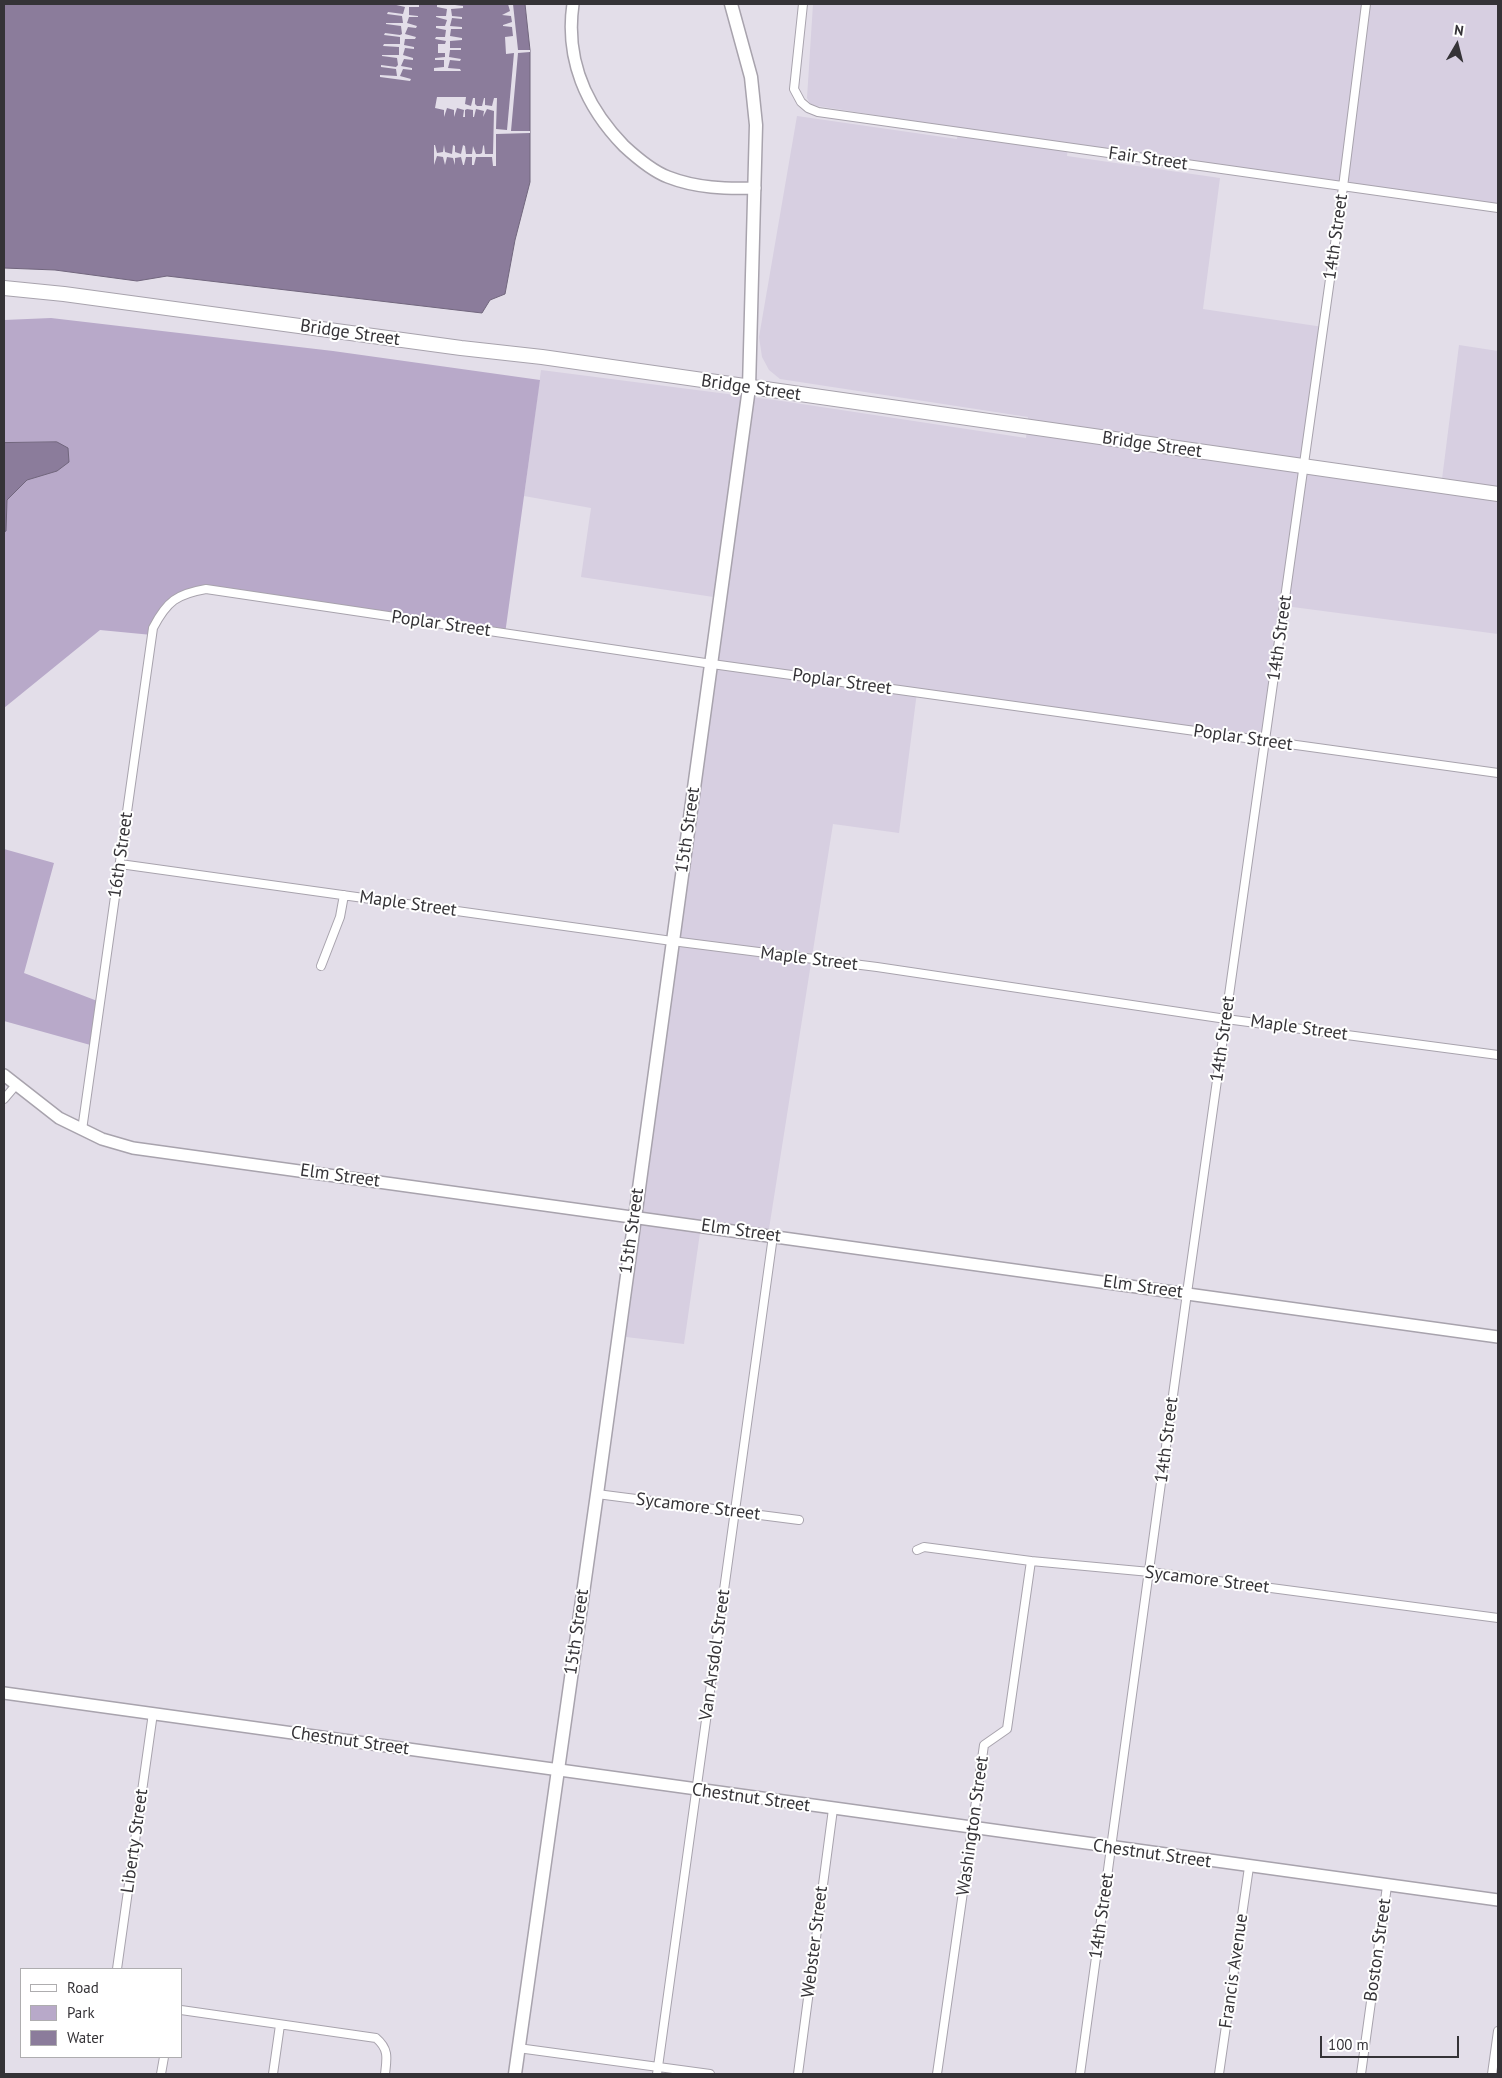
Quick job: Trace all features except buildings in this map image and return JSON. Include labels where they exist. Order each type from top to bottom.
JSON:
[{"type":"highway","name":"Bridge Street","points":[[4,288],[64,294],[460,348],[542,357],[1498,494]]},
{"type":"main road","name":"15th Street","points":[[515,2074],[712,664],[748,388],[756,125],[751,77],[731,4]]},
{"type":"street","points":[[573,4],[572,37],[577,69],[589,102],[611,132],[637,158],[667,176],[708,187],[755,188]]},
{"type":"street","name":"Fair Street","points":[[803,4],[794,89],[801,102],[808,108],[818,112],[1498,208]]},
{"type":"street","name":"14th Street","points":[[1080,2074],[1187,1293],[1343,187],[1366,4]]},
{"type":"street","name":"Poplar Street","points":[[186,593],[206,588],[712,664],[1498,773]]},
{"type":"street","name":"16th Street","points":[[82,1130],[153,628],[163,609],[186,593]]},
{"type":"street","name":"Maple Street","points":[[120,864],[877,968],[1226,1019],[1498,1055]]},
{"type":"street","points":[[321,966],[340,917],[344,895]]},
{"type":"street","name":"Elm Street","points":[[4,1075],[59,1118],[102,1140],[134,1148],[1498,1337]]},
{"type":"street","points":[[4,1099],[16,1086]]},
{"type":"street","name":"Van Arsdol Street","points":[[657,2071],[773,1236]]},
{"type":"street","name":"Sycamore Street","points":[[597,1494],[799,1520]]},
{"type":"street","name":"Sycamore Street","points":[[917,1550],[924,1547],[1031,1561],[1150,1572],[1498,1618]]},
{"type":"street","name":"Washington Street","points":[[937,2074],[984,1745],[1007,1729],[1031,1561]]},
{"type":"street","name":"Chestnut Street","points":[[4,1693],[1111,1848],[1498,1900]]},
{"type":"street","name":"Liberty Street","points":[[117,1968],[153,1713]]},
{"type":"street","name":"Webster Street","points":[[798,2074],[832,1809]]},
{"type":"street","name":"Francis Avenue","points":[[1220,2074],[1249,1867]]},
{"type":"street","name":"Boston Street","points":[[1361,2074],[1387,1886]]},
{"type":"street","points":[[182,2010],[376,2038],[384,2044],[388,2054],[385,2074]]},
{"type":"street","points":[[273,2074],[280,2025]]},
{"type":"street","points":[[1492,2074],[1498,2032]]},
{"type":"street","points":[[518,2048],[657,2071],[710,2074]]},
{"type":"street","points":[[161,2074],[164,2058]]},
{"type":"shaded area","points":[[813,4],[1498,4],[1498,208],[1068,145],[1067,156],[1220,178],[1203,309],[1323,327],[1304,465],[1441,487],[1459,345],[1498,351],[1498,634],[1285,606],[1265,741],[917,692],[899,833],[833,824],[768,1235],[701,1226],[684,1344],[618,1336],[720,598],[581,577],[591,508],[524,496],[541,370],[782,401],[1026,438],[1028,417],[780,379],[769,370],[762,357],[759,337],[797,116],[957,139],[958,128],[811,105],[807,98]]},
{"type":"green space","points":[[51,318],[333,351],[540,380],[505,634],[206,589],[186,593],[163,609],[152,635],[100,630],[4,708],[4,320]]},
{"type":"green space","points":[[4,849],[54,863],[24,973],[100,1002],[94,1046],[4,1021]]},
{"type":"water","points":[[4,4],[525,4],[530,50],[530,182],[515,240],[505,294],[490,300],[482,313],[167,276],[137,281],[55,270],[4,268]]},
{"type":"water","points":[[57,442],[68,448],[69,462],[57,471],[27,480],[7,500],[6,531],[4,532],[4,443]]},
{"type":"pier","points":[[392,4],[419,5],[419,7],[409,7],[409,15],[418,17],[409,17],[407,23],[417,26],[416,28],[408,27],[405,34],[416,37],[415,39],[405,39],[404,45],[414,47],[414,49],[405,48],[403,55],[413,58],[413,60],[404,59],[401,66],[412,68],[412,70],[403,69],[400,76],[411,79],[410,81],[380,77],[380,75],[397,76],[396,69],[381,67],[381,65],[396,67],[398,65],[397,58],[382,56],[399,55],[399,47],[383,46],[384,44],[400,44],[400,37],[384,35],[385,33],[402,34],[401,26],[386,24],[403,23],[402,16],[387,14],[388,12],[403,14],[405,7]]},
{"type":"pier","points":[[508,4],[513,4],[518,50],[530,50],[530,52],[518,53],[511,131],[530,131],[530,133],[496,134],[496,166],[493,166],[492,157],[476,157],[474,165],[472,165],[472,157],[466,157],[464,165],[461,157],[455,158],[455,165],[453,158],[447,157],[445,165],[443,157],[437,156],[434,165],[434,145],[437,153],[443,152],[444,145],[445,152],[452,154],[453,145],[455,146],[455,152],[461,154],[463,145],[465,146],[466,154],[472,154],[473,146],[476,154],[480,154],[484,145],[485,154],[493,154],[494,111],[487,109],[483,117],[484,111],[476,109],[473,117],[473,110],[467,109],[465,110],[465,117],[463,117],[464,110],[457,108],[454,117],[454,110],[447,108],[444,117],[444,110],[435,108],[437,97],[466,97],[465,104],[471,106],[473,98],[475,98],[477,106],[482,106],[485,98],[485,105],[492,106],[494,98],[497,98],[496,129],[507,130],[514,53],[506,54],[505,37],[513,36],[512,27],[503,26],[512,22],[511,16],[502,15],[510,11]]},
{"type":"pier","points":[[437,5],[463,6],[463,8],[451,9],[452,16],[462,17],[462,19],[452,18],[450,26],[462,27],[462,29],[451,29],[450,36],[462,38],[462,40],[450,41],[450,48],[461,48],[461,50],[450,50],[449,57],[461,59],[460,61],[450,60],[448,68],[460,69],[461,71],[434,71],[434,68],[444,67],[444,60],[435,60],[435,58],[445,57],[445,53],[438,53],[438,44],[445,44],[446,41],[435,39],[436,37],[445,37],[446,30],[436,28],[436,26],[445,26],[447,20],[436,17],[446,16],[447,9],[437,7]]}]
